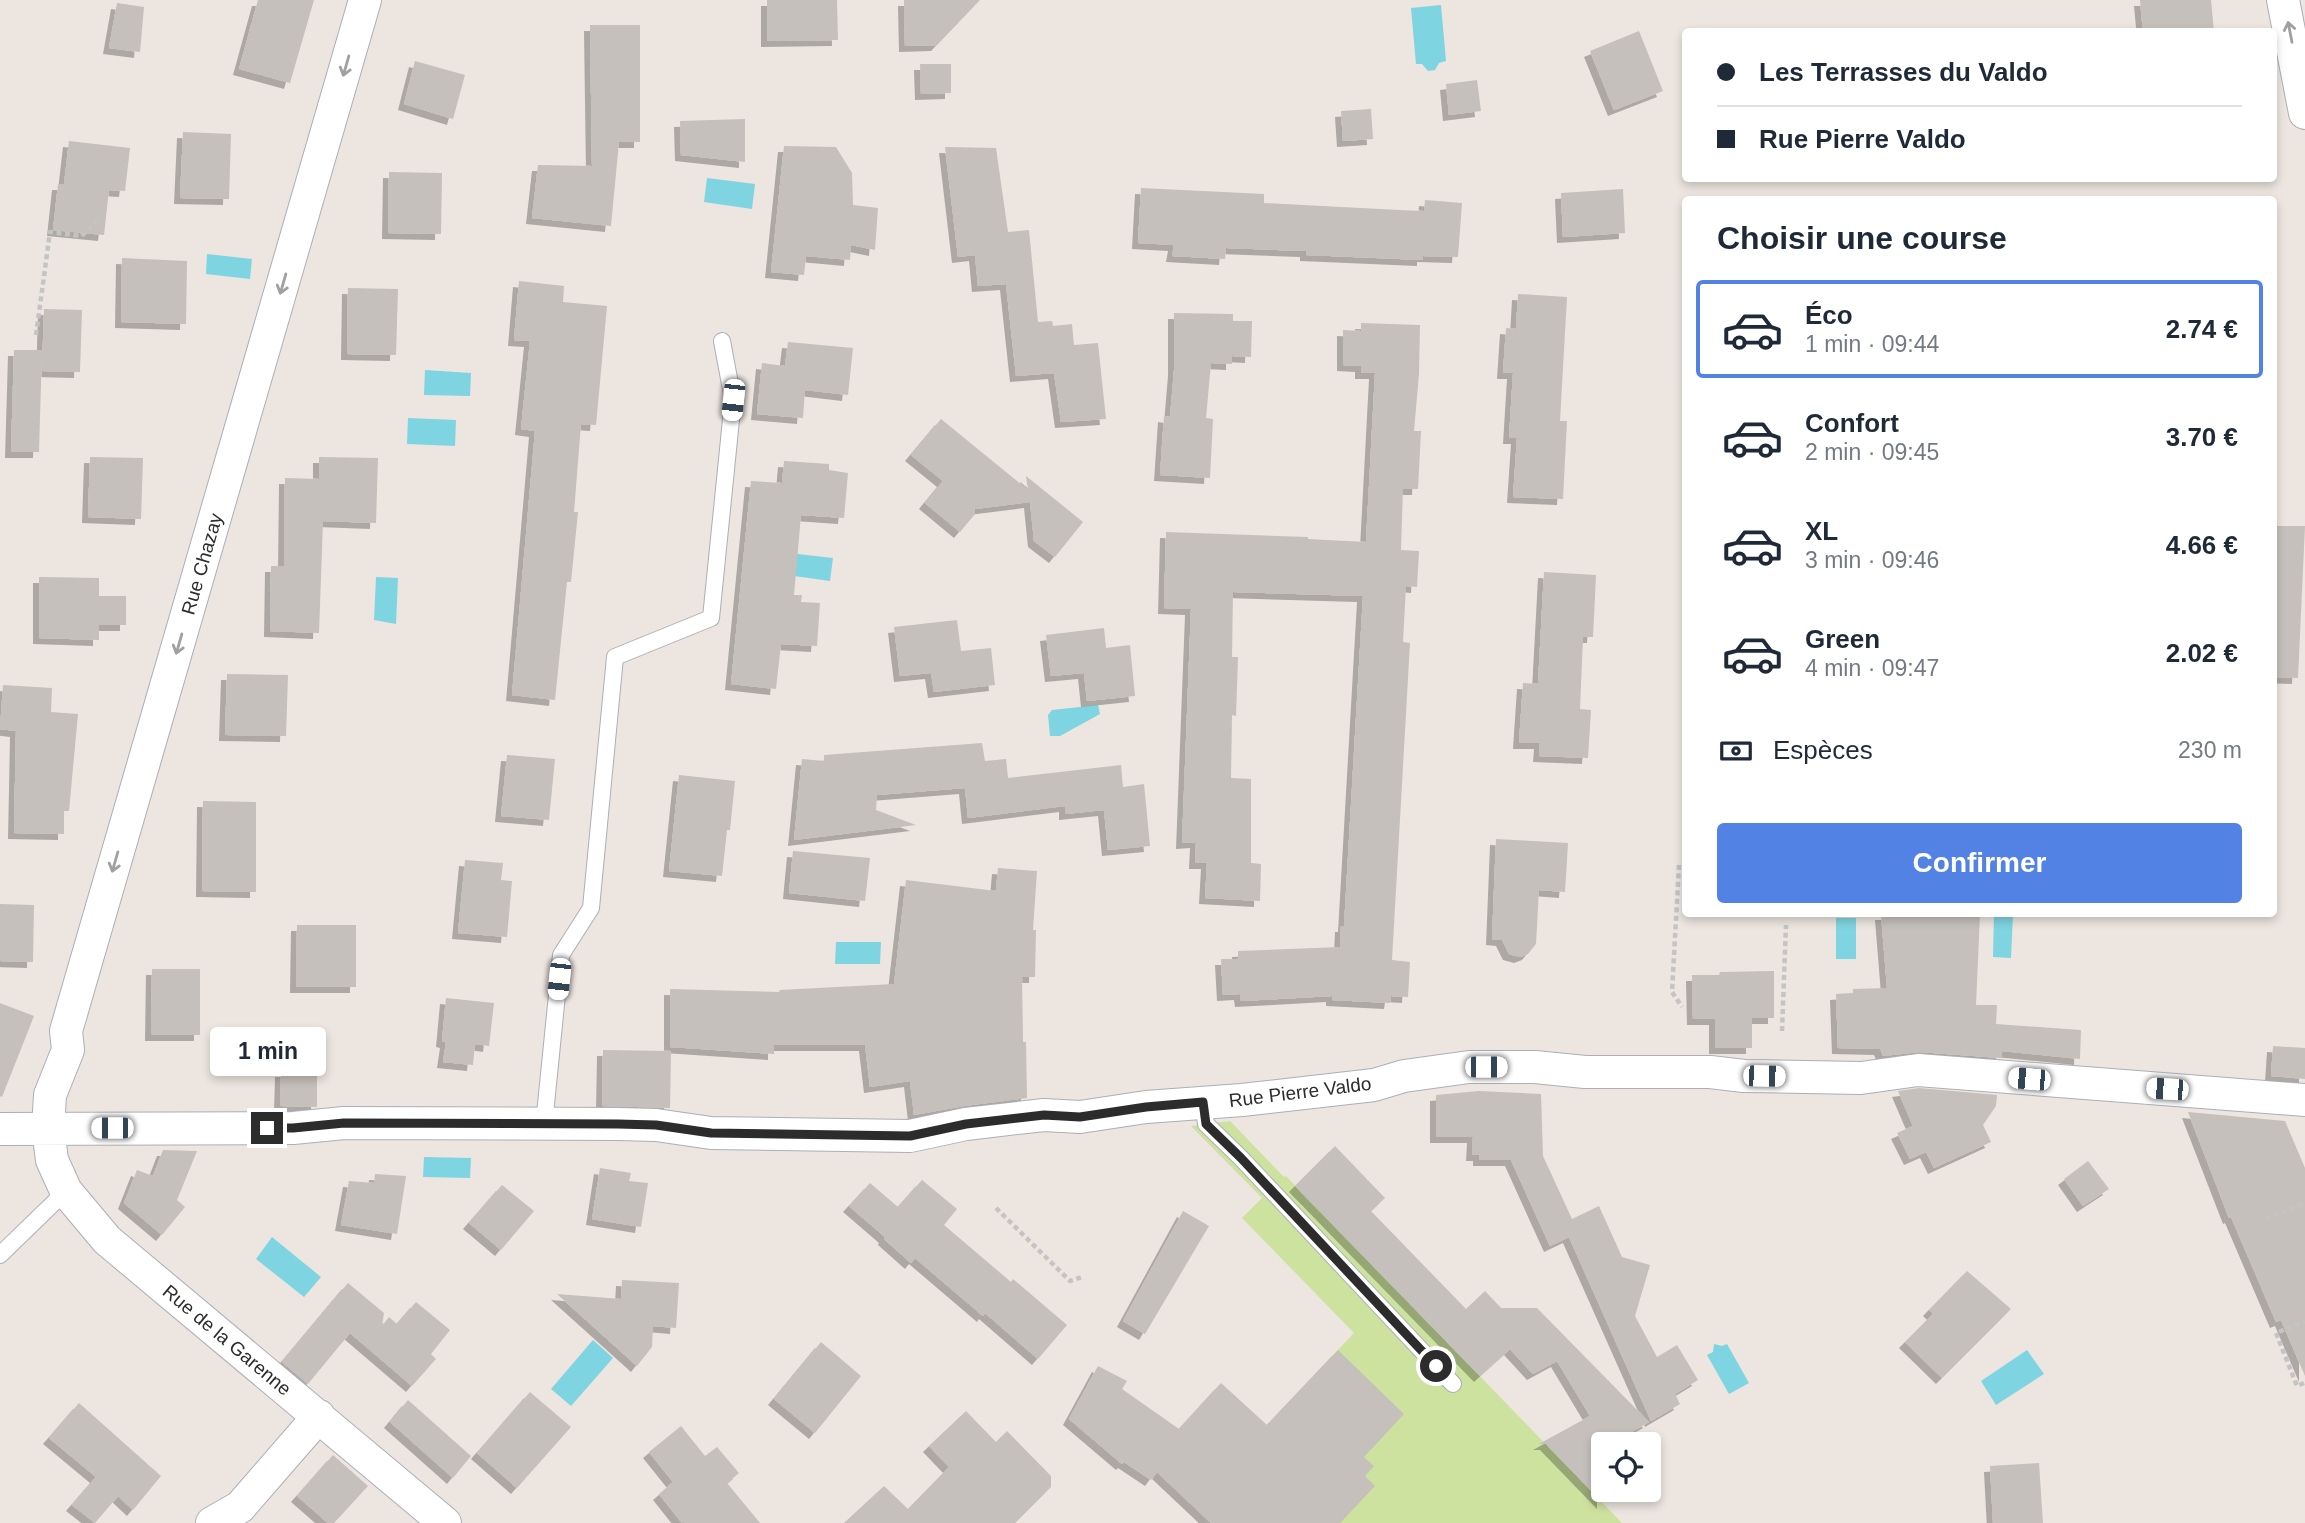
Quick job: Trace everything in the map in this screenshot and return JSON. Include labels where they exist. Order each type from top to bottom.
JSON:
[{"type":"street","name":"Rue Chazay","points":[[48,1129],[50,1095],[68,1050],[66,1031],[365,0]]},
{"type":"street","points":[[2283,0],[2305,113]]},
{"type":"street","name":"Rue Pierre Valdo","points":[[0,1129],[293,1128],[344,1123],[544,1124],[656,1125],[711,1133],[910,1136],[966,1124],[1033,1116],[1080,1117],[1146,1107],[1242,1100],[1374,1085],[1404,1076],[1469,1066],[1535,1067],[1585,1072],[1710,1072],[1744,1076],[1861,1078],[1918,1070],[2305,1100]]},
{"type":"street","name":"Rue de la Garenne","points":[[48,1129],[52,1160],[65,1191],[107,1240],[445,1523]]},
{"type":"street","points":[[212,1523],[240,1507],[319,1416]]},
{"type":"lane","points":[[544,1124],[561,955],[591,908],[615,657],[711,618],[733,400],[722,341]]},
{"type":"lane","points":[[1203,1102],[1206,1124],[1453,1384]]},
{"type":"lane","points":[[0,1255],[65,1191]]},
{"type":"path","points":[[36,335],[50,232],[81,236],[97,222]]},
{"type":"path","points":[[1679,865],[1672,992],[1682,1007]]},
{"type":"path","points":[[1782,1031],[1786,925]]},
{"type":"path","points":[[2266,1219],[2305,1203]]},
{"type":"path","points":[[996,1208],[1070,1281],[1082,1277]]},
{"type":"path","points":[[2304,1383],[2297,1386],[2276,1334],[2305,1321]]},
{"type":"green space","points":[[1230,1121],[1591,1491],[1591,1502],[1602,1502],[1622,1523],[1311,1523],[1239,1455],[1354,1333],[1242,1218],[1262,1198],[1191,1126]]},
{"type":"water","points":[[1441,5],[1446,61],[1439,63],[1435,70],[1428,71],[1422,64],[1416,64],[1411,8]]},
{"type":"water","points":[[707,178],[755,184],[752,209],[704,202]]},
{"type":"water","points":[[207,254],[252,259],[250,279],[206,274]]},
{"type":"water","points":[[425,370],[471,373],[470,396],[424,395]]},
{"type":"water","points":[[408,418],[456,420],[455,446],[407,444]]},
{"type":"water","points":[[789,553],[833,558],[830,581],[787,575]]},
{"type":"water","points":[[376,577],[398,578],[396,624],[374,620]]},
{"type":"water","points":[[1098,705],[1100,714],[1060,736],[1050,736],[1048,715],[1052,710]]},
{"type":"water","points":[[1994,917],[2013,917],[2011,958],[1993,957]]},
{"type":"water","points":[[1836,918],[1856,918],[1856,959],[1836,959]]},
{"type":"water","points":[[836,942],[881,942],[880,964],[835,964]]},
{"type":"water","points":[[424,1157],[471,1158],[470,1178],[423,1177]]},
{"type":"water","points":[[272,1237],[321,1277],[304,1297],[256,1259]]},
{"type":"water","points":[[593,1340],[613,1358],[571,1406],[551,1389]]},
{"type":"water","points":[[1714,1344],[1727,1344],[1749,1383],[1729,1394],[1707,1355],[1713,1352]]},
{"type":"water","points":[[2027,1350],[2044,1374],[1996,1405],[1981,1381]]},
{"type":"building","points":[[258,0],[314,0],[290,83],[239,69]]},
{"type":"building","points":[[767,0],[837,0],[838,40],[767,41]]},
{"type":"building","points":[[904,0],[980,0],[937,45],[905,46]]},
{"type":"building","points":[[2140,0],[2211,0],[2214,28],[2143,28]]},
{"type":"building","points":[[117,3],[144,7],[140,52],[109,48]]},
{"type":"building","points":[[590,25],[640,25],[640,142],[619,142],[611,226],[532,218],[538,165],[592,166]]},
{"type":"building","points":[[1639,31],[1663,91],[1614,110],[1590,51]]},
{"type":"building","points":[[415,61],[465,75],[453,119],[404,104]]},
{"type":"building","points":[[920,64],[951,64],[951,93],[921,94]]},
{"type":"building","points":[[1477,80],[1481,111],[1449,115],[1446,84]]},
{"type":"building","points":[[1371,109],[1373,139],[1343,141],[1341,111]]},
{"type":"building","points":[[745,119],[745,162],[681,155],[680,121]]},
{"type":"building","points":[[183,132],[231,134],[229,199],[180,198]]},
{"type":"building","points":[[69,141],[130,148],[125,191],[109,190],[104,235],[53,230],[58,184],[64,184]]},
{"type":"building","points":[[784,146],[836,147],[852,173],[853,205],[878,208],[875,250],[851,245],[850,260],[806,256],[804,275],[771,272]]},
{"type":"building","points":[[945,147],[996,148],[1008,232],[1029,230],[1038,322],[1052,321],[1053,326],[1072,324],[1074,345],[1098,343],[1106,419],[1061,422],[1054,373],[1016,376],[1006,284],[978,286],[975,255],[958,257]]},
{"type":"building","points":[[389,172],[442,173],[441,234],[388,233]]},
{"type":"building","points":[[1141,188],[1264,194],[1264,203],[1399,210],[1424,211],[1425,200],[1462,203],[1458,257],[1423,256],[1423,260],[1306,255],[1306,251],[1226,248],[1225,259],[1172,256],[1174,245],[1138,243]]},
{"type":"building","points":[[1623,189],[1625,233],[1563,237],[1561,193]]},
{"type":"building","points":[[122,258],[187,261],[186,324],[121,322]]},
{"type":"building","points":[[519,281],[564,286],[563,302],[607,306],[596,425],[581,424],[574,512],[578,512],[571,582],[567,582],[555,700],[512,695],[535,431],[521,429],[530,341],[514,340]]},
{"type":"building","points":[[348,288],[398,289],[396,355],[347,354]]},
{"type":"building","points":[[1518,294],[1567,297],[1560,421],[1567,421],[1563,499],[1513,497],[1517,438],[1509,438],[1513,373],[1503,373],[1506,328],[1516,329]]},
{"type":"building","points":[[44,309],[82,310],[80,372],[42,371]]},
{"type":"building","points":[[1174,313],[1233,314],[1233,321],[1252,321],[1251,357],[1232,356],[1232,364],[1211,363],[1206,418],[1213,419],[1210,478],[1160,475],[1164,416],[1170,417],[1174,370]]},
{"type":"building","points":[[1361,323],[1420,325],[1414,431],[1421,431],[1418,489],[1403,489],[1401,550],[1419,551],[1417,587],[1406,586],[1403,642],[1410,643],[1392,960],[1410,962],[1408,997],[1391,996],[1390,1003],[1332,1000],[1332,996],[1241,1001],[1240,994],[1223,995],[1221,959],[1238,959],[1238,951],[1340,947],[1341,926],[1344,926],[1363,596],[1233,592],[1232,657],[1238,657],[1236,716],[1232,715],[1231,778],[1251,779],[1251,863],[1261,864],[1260,901],[1205,898],[1207,863],[1195,863],[1196,842],[1182,843],[1191,609],[1164,608],[1166,532],[1366,542],[1375,373],[1361,373],[1361,366],[1343,365],[1343,330],[1361,331]]},
{"type":"building","points":[[788,342],[853,348],[848,395],[805,390],[803,418],[757,414],[762,363],[785,366]]},
{"type":"building","points":[[14,350],[42,350],[39,452],[11,452]]},
{"type":"building","points":[[941,419],[1028,490],[1026,476],[1083,522],[1055,557],[1034,541],[1030,502],[975,509],[975,514],[960,532],[925,503],[943,481],[911,455]]},
{"type":"building","points":[[90,457],[143,458],[141,519],[88,517]]},
{"type":"building","points":[[319,457],[378,458],[376,523],[323,521],[319,633],[270,631],[271,566],[284,566],[285,478],[319,479]]},
{"type":"building","points":[[784,461],[829,464],[829,470],[848,473],[844,518],[801,515],[794,595],[802,595],[801,602],[820,603],[817,646],[781,644],[776,689],[731,684],[751,481],[782,483]]},
{"type":"building","points":[[2277,526],[2305,526],[2298,678],[2277,677]]},
{"type":"building","points":[[1544,572],[1596,575],[1593,637],[1583,637],[1580,709],[1591,710],[1588,758],[1539,756],[1540,743],[1519,743],[1523,683],[1538,684]]},
{"type":"building","points":[[39,577],[99,578],[99,596],[126,596],[126,625],[99,625],[99,640],[39,638]]},
{"type":"building","points":[[957,620],[961,651],[991,648],[995,685],[934,692],[931,673],[900,676],[894,627]]},
{"type":"building","points":[[1104,628],[1106,648],[1130,645],[1135,696],[1087,701],[1084,673],[1051,676],[1046,635]]},
{"type":"building","points":[[227,674],[288,675],[286,736],[225,735]]},
{"type":"building","points":[[3,685],[52,688],[51,712],[78,714],[69,811],[64,811],[64,834],[14,833],[16,731],[0,729]]},
{"type":"building","points":[[982,743],[985,761],[1006,759],[1008,778],[1121,765],[1123,787],[1144,784],[1150,846],[1108,850],[1104,810],[1065,814],[1065,806],[968,818],[965,788],[877,795],[876,810],[916,825],[794,840],[802,759],[824,761],[824,755]]},
{"type":"building","points":[[507,755],[555,759],[549,820],[501,816]]},
{"type":"building","points":[[679,775],[735,781],[722,876],[669,871]]},
{"type":"building","points":[[203,801],[256,802],[256,892],[202,891]]},
{"type":"building","points":[[1496,839],[1568,843],[1565,892],[1539,890],[1536,944],[1528,954],[1520,957],[1509,954],[1502,940],[1492,939]]},
{"type":"building","points":[[793,851],[870,858],[865,901],[789,893]]},
{"type":"building","points":[[465,860],[503,863],[501,880],[512,881],[507,937],[458,933]]},
{"type":"building","points":[[998,868],[1037,871],[1033,930],[1036,930],[1035,977],[1022,977],[1027,1098],[914,1115],[910,1081],[870,1087],[865,1045],[774,1045],[774,1054],[670,1047],[670,989],[779,992],[894,984],[906,880],[996,891]]},
{"type":"building","points":[[0,904],[34,905],[33,962],[0,961]]},
{"type":"building","points":[[1881,917],[1980,917],[1976,1005],[1997,1005],[1996,1024],[2081,1030],[2080,1059],[2002,1051],[2001,1058],[1919,1052],[1883,1056],[1880,1049],[1838,1048],[1836,994],[1853,993],[1853,989],[1887,988]]},
{"type":"building","points":[[297,925],[356,925],[356,987],[296,987]]},
{"type":"building","points":[[152,969],[200,969],[200,1035],[151,1035]]},
{"type":"building","points":[[1774,971],[1774,1018],[1752,1018],[1752,1048],[1715,1048],[1715,1019],[1693,1019],[1692,975]]},
{"type":"building","points":[[446,998],[494,1003],[489,1046],[475,1044],[473,1065],[443,1062]]},
{"type":"building","points":[[0,1003],[34,1016],[2,1097],[0,1096]]},
{"type":"building","points":[[2273,1046],[2305,1048],[2305,1079],[2271,1076]]},
{"type":"building","points":[[603,1050],[671,1051],[670,1108],[602,1106]]},
{"type":"building","points":[[281,1071],[317,1071],[317,1107],[280,1106]]},
{"type":"building","points":[[1919,1088],[1997,1095],[1996,1106],[1983,1125],[1991,1142],[1934,1168],[1926,1152],[1910,1159],[1897,1133],[1913,1126],[1898,1091]]},
{"type":"building","points":[[1479,1091],[1541,1094],[1543,1156],[1572,1219],[1599,1206],[1622,1257],[1650,1265],[1635,1316],[1657,1357],[1677,1345],[1698,1380],[1675,1394],[1680,1404],[1651,1421],[1569,1237],[1550,1246],[1511,1160],[1479,1160],[1479,1155],[1472,1155],[1473,1137],[1436,1137],[1436,1095]]},
{"type":"building","points":[[2188,1112],[2285,1121],[2305,1168],[2305,1376],[2281,1320],[2276,1322],[2231,1217],[2229,1218]]},
{"type":"building","points":[[1335,1146],[1385,1198],[1371,1211],[1466,1309],[1485,1291],[1501,1308],[1537,1308],[1649,1422],[1632,1432],[1591,1432],[1591,1491],[1546,1444],[1539,1444],[1590,1416],[1557,1361],[1533,1374],[1510,1349],[1480,1376],[1295,1186]]},
{"type":"building","points":[[163,1150],[197,1151],[177,1200],[185,1207],[162,1235],[124,1203],[137,1170],[153,1176]]},
{"type":"building","points":[[2088,1161],[2109,1189],[2083,1206],[2064,1179]]},
{"type":"building","points":[[600,1168],[631,1173],[629,1181],[648,1183],[641,1227],[592,1219]]},
{"type":"building","points":[[375,1174],[406,1176],[397,1234],[341,1225],[349,1181],[374,1183]]},
{"type":"building","points":[[922,1180],[957,1209],[944,1225],[1067,1325],[1038,1359],[915,1258],[911,1263],[849,1206],[870,1183],[898,1207]]},
{"type":"building","points":[[502,1185],[534,1211],[501,1250],[469,1223]]},
{"type":"building","points":[[1183,1211],[1209,1226],[1145,1334],[1123,1321]]},
{"type":"building","points":[[1967,1271],[2011,1309],[1942,1378],[1905,1342],[1933,1314],[1929,1310]]},
{"type":"building","points":[[622,1280],[679,1283],[676,1328],[653,1326],[652,1347],[637,1366],[557,1294],[621,1299]]},
{"type":"building","points":[[348,1283],[384,1313],[382,1326],[389,1317],[397,1324],[416,1302],[450,1330],[431,1354],[436,1359],[412,1386],[350,1333],[308,1384],[282,1362]]},
{"type":"building","points":[[821,1342],[861,1376],[815,1433],[774,1399]]},
{"type":"building","points":[[1338,1350],[1404,1414],[1364,1457],[1374,1466],[1365,1476],[1375,1486],[1340,1523],[1211,1523],[1157,1472],[1151,1480],[1124,1462],[1122,1464],[1069,1419],[1098,1366],[1127,1381],[1122,1389],[1179,1429],[1221,1383],[1267,1425]]},
{"type":"building","points":[[530,1392],[571,1427],[517,1488],[477,1453]]},
{"type":"building","points":[[408,1400],[471,1456],[453,1478],[390,1422]]},
{"type":"building","points":[[79,1403],[161,1476],[133,1510],[118,1496],[95,1523],[72,1505],[96,1477],[49,1438]]},
{"type":"building","points":[[966,1411],[996,1442],[1007,1431],[1051,1476],[1051,1487],[1015,1523],[844,1523],[884,1486],[908,1509],[949,1467],[929,1446]]},
{"type":"building","points":[[681,1426],[705,1456],[717,1447],[739,1473],[727,1483],[760,1523],[682,1523],[659,1494],[673,1482],[649,1452]]},
{"type":"building","points":[[333,1455],[368,1486],[334,1523],[328,1523],[297,1496]]},
{"type":"building","points":[[2039,1463],[2043,1523],[1993,1523],[1990,1466]]},
{"type":"route","points":[[267,1128],[344,1123],[618,1124],[656,1125],[711,1133],[910,1136],[966,1124],[1044,1115],[1080,1117],[1203,1102],[1206,1124],[1436,1366]]}]
